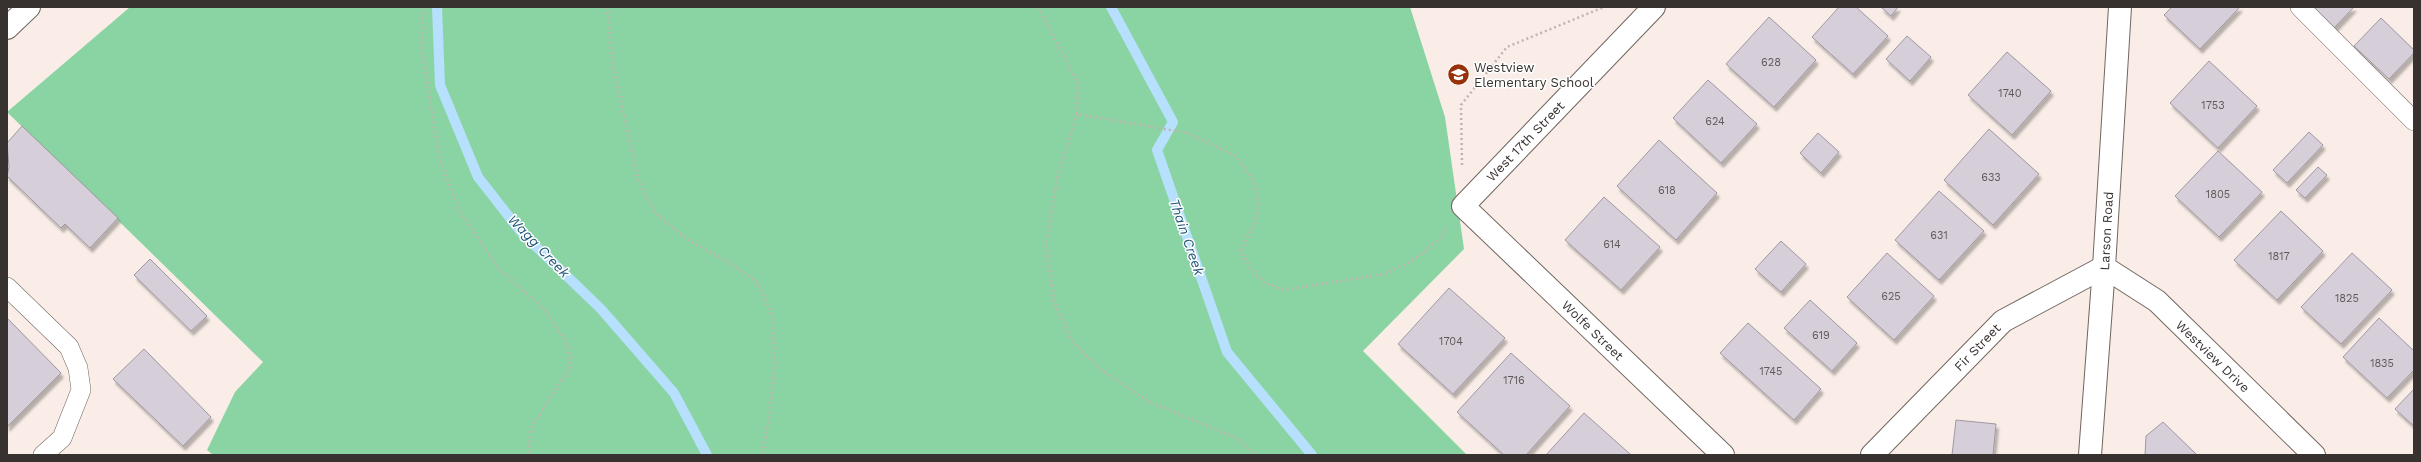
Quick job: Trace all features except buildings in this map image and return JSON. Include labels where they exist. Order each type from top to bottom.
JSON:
[{"type":"street","points":[[7,28],[29,7]]},
{"type":"street","name":"West 17th Street","points":[[1463,206],[1654,7]]},
{"type":"street","name":"Larson Road","points":[[2090,455],[2104,267],[2120,7]]},
{"type":"street","name":"Wolfe Street","points":[[1463,206],[1724,455]]},
{"type":"street","name":"Fir Street","points":[[1872,455],[2003,321],[2104,267]]},
{"type":"street","name":"Westview Drive","points":[[2104,267],[2157,301],[2314,455]]},
{"type":"lane","points":[[2300,7],[2414,121]]},
{"type":"lane","points":[[7,287],[69,347],[78,368],[81,390],[62,438],[43,455]]},
{"type":"path","points":[[423,7],[422,48],[439,158],[459,210],[499,269],[545,310],[569,347],[570,367],[532,427],[528,455]]},
{"type":"path","points":[[607,7],[613,67],[639,183],[657,215],[691,242],[725,260],[758,283],[772,315],[775,364],[770,412],[762,455]]},
{"type":"path","points":[[1038,7],[1078,82],[1077,114],[1057,179],[1046,245],[1054,302],[1072,341],[1100,369],[1148,401],[1236,438],[1256,455]]},
{"type":"path","points":[[1077,114],[1187,133],[1234,155],[1246,169],[1255,185],[1258,202],[1255,221],[1241,250],[1249,267],[1263,282],[1283,290],[1385,274],[1414,260],[1440,238],[1463,206],[1461,105],[1507,47],[1604,7]]},
{"type":"green space","points":[[130,7],[1410,7],[1445,117],[1464,249],[1363,351],[1467,455],[213,455],[207,450],[235,392],[263,362],[7,112]]},
{"type":"waterway","name":"Wagg Creek","points":[[437,7],[440,85],[478,177],[521,232],[601,309],[674,393],[707,455]]},
{"type":"waterway","name":"Thain Creek","points":[[1111,7],[1173,122],[1157,150],[1227,352],[1312,455]]},
{"type":"place","name":"Westview Elementary School","points":[[1458,74]]}]
